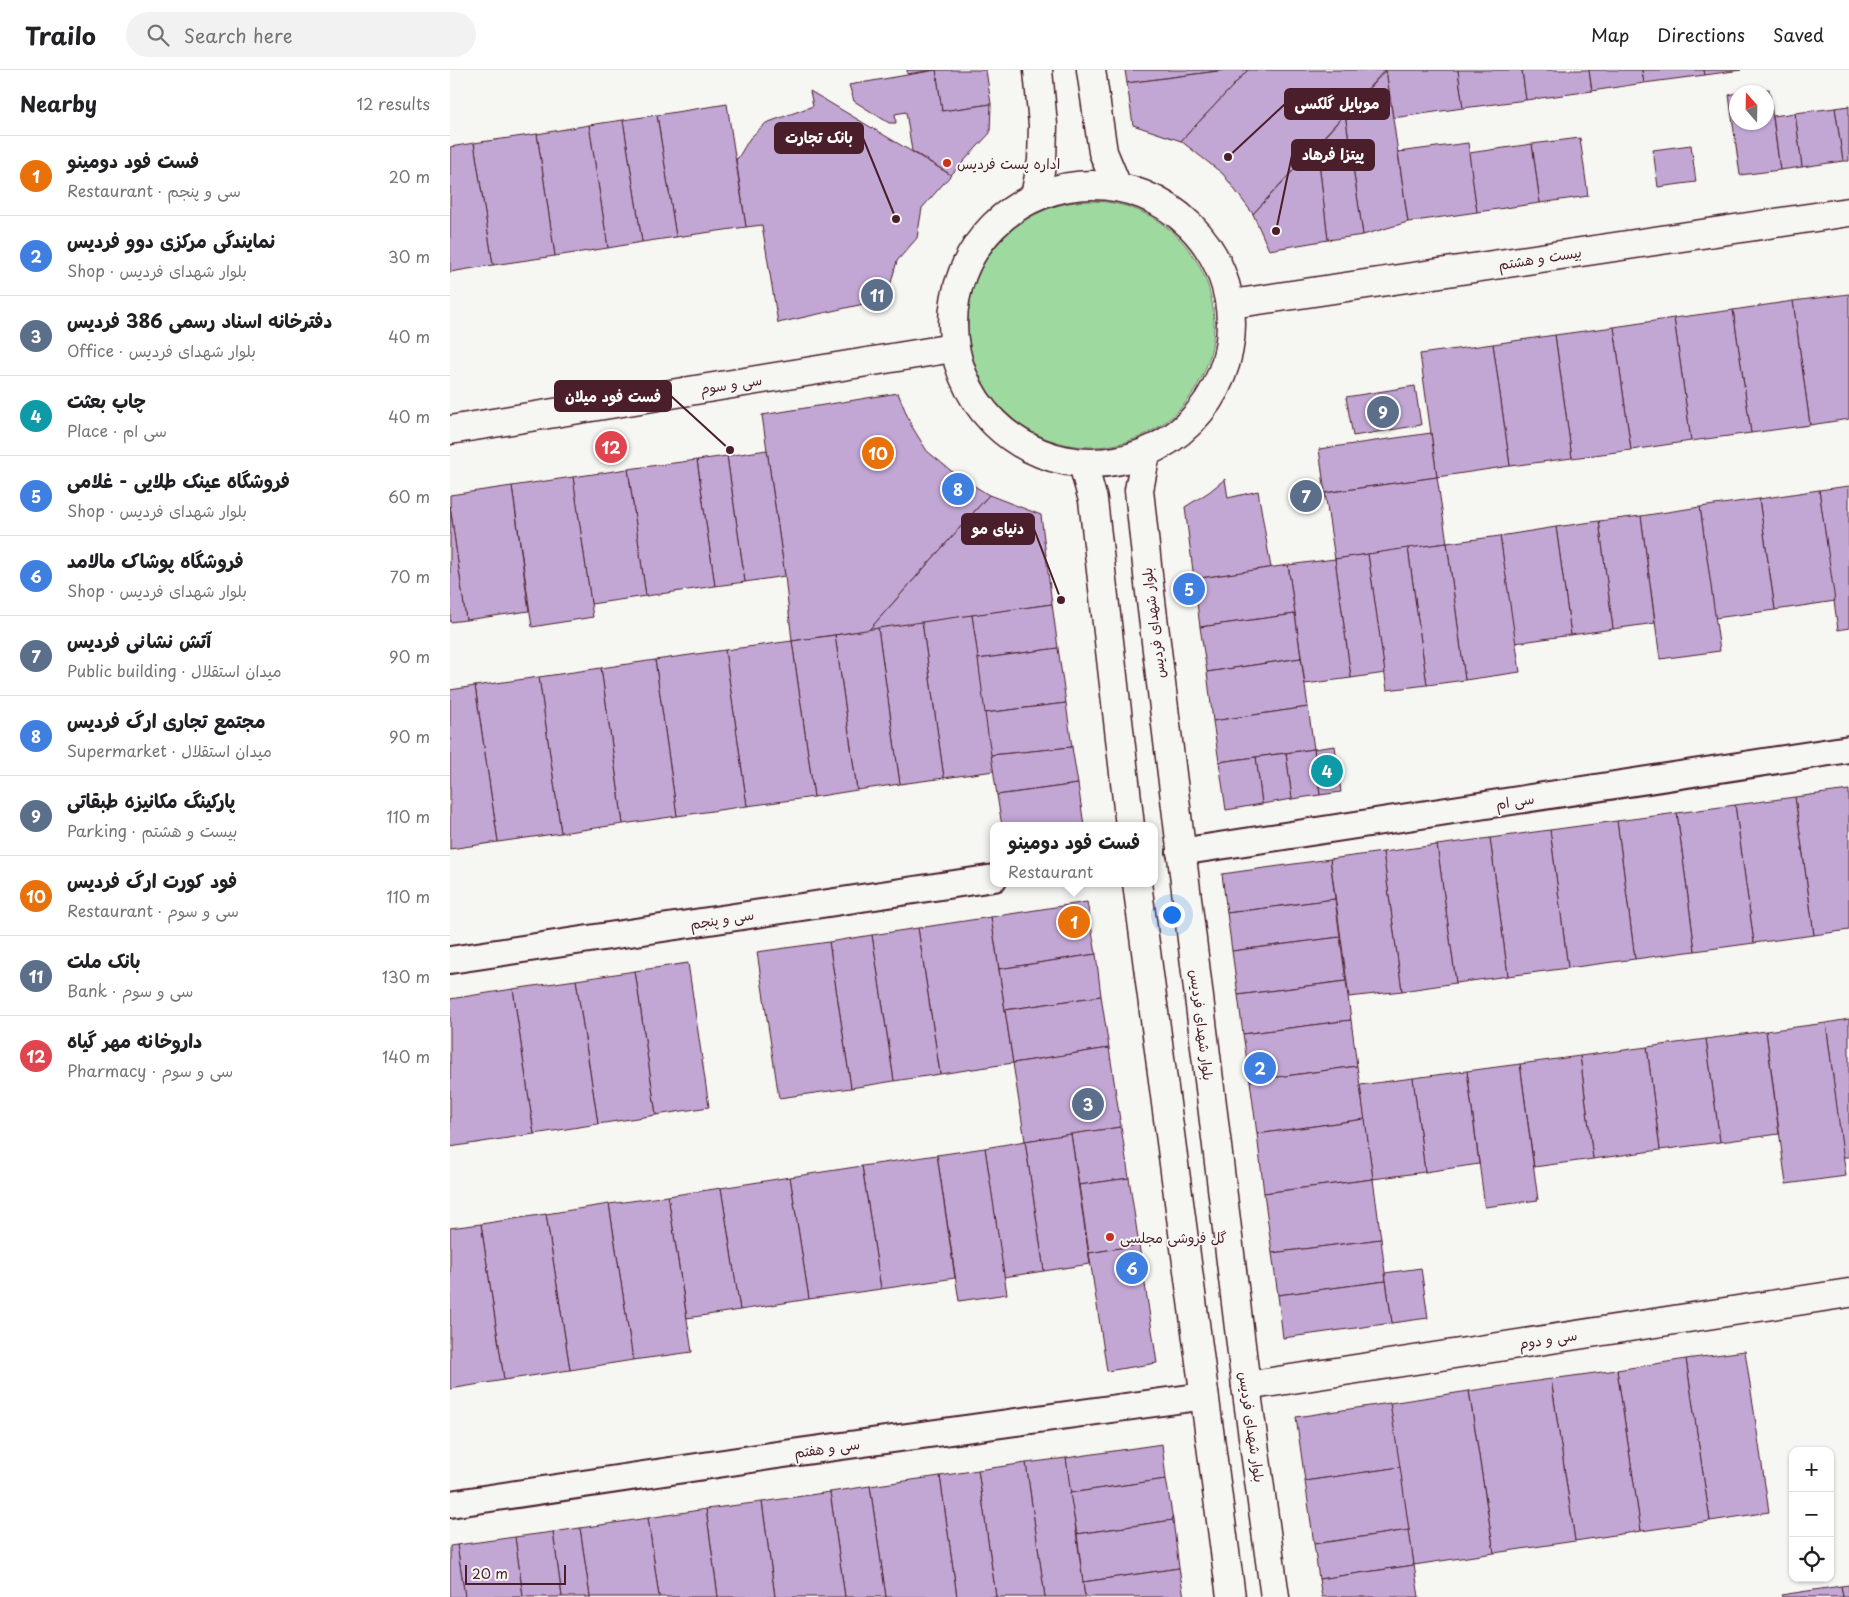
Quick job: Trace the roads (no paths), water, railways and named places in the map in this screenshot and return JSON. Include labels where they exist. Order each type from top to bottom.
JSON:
[{"type":"main road","points":[[1035,196],[1042,161],[1043,125],[1038,70]]},
{"type":"main road","points":[[1091,70],[1103,152],[1117,186]]},
{"type":"main road","points":[[1089,184],[1117,186],[1157,199],[1191,224],[1216,258],[1232,304],[1231,346],[1215,390],[1186,427],[1146,453],[1115,462],[1083,464],[1038,453],[998,428],[969,392],[953,348],[952,311],[960,275],[973,250],[978,242],[1003,216],[1035,196],[1061,187],[1089,184]]},
{"type":"main road","name":"بیست و هشتم","points":[[1232,304],[1849,212]]},
{"type":"main road","name":"سی و سوم","points":[[450,430],[953,348]]},
{"type":"main road","name":"بلوار شهدای فردیس","points":[[1146,453],[1139,490],[1180,852],[1246,1386],[1275,1597]]},
{"type":"main road","points":[[1083,464],[1093,500],[1130,822]]},
{"type":"main road","points":[[1138,887],[1232,1597]]},
{"type":"main road","name":"سی و دوم","points":[[1246,1386],[1849,1293]]},
{"type":"street","name":"سی ام","points":[[1180,852],[1849,749]]},
{"type":"street","name":"سی و پنجم","points":[[450,960],[990,879]]},
{"type":"street","name":"سی و هفتم","points":[[450,1504],[767,1457],[1205,1396]]},
{"type":"place","name":"موبایل گلکسی","points":[[1228,157]]},
{"type":"place","name":"اداره پست فردیس","points":[[947,163]]},
{"type":"place","name":"بانک تجارت","points":[[896,219]]},
{"type":"place","name":"پیتزا فرهاد","points":[[1276,231]]},
{"type":"place","name":"بانک ملت","points":[[877,295]]},
{"type":"place","name":"پارکینگ مکانیزه طبقاتی","points":[[1383,412]]},
{"type":"place","name":"داروخانه مهر گیاه","points":[[611,447]]},
{"type":"place","name":"فست فود میلان","points":[[730,450]]},
{"type":"place","name":"فود کورت ارگ فردیس","points":[[878,453]]},
{"type":"place","name":"مجتمع تجاری ارگ فردیس","points":[[958,489]]},
{"type":"place","name":"آتش نشانی فردیس","points":[[1306,496]]},
{"type":"place","name":"فروشگاه عینک طلایی - غلامی","points":[[1189,589]]},
{"type":"place","name":"دنیای مو","points":[[1061,600]]},
{"type":"place","name":"چاپ بعثت","points":[[1327,771]]},
{"type":"place","name":"فست فود دومینو","points":[[1074,922]]},
{"type":"place","name":"نمایندگی مرکزی دوو فردیس","points":[[1260,1068]]},
{"type":"place","name":"دفترخانه اسناد رسمی 386 فردیس","points":[[1088,1104]]},
{"type":"place","name":"گل فروشی مجلسی","points":[[1110,1237]]},
{"type":"place","name":"فروشگاه پوشاک مالامد","points":[[1132,1268]]}]
